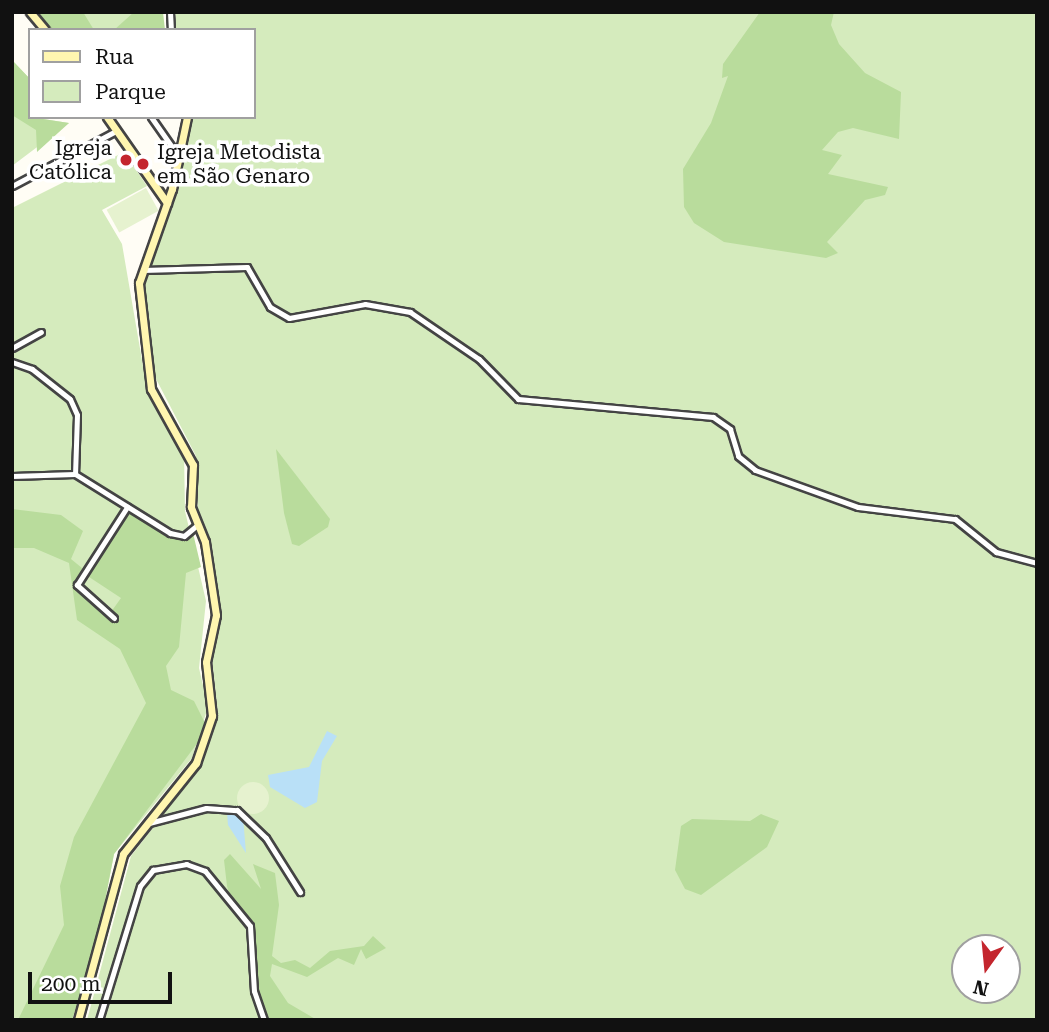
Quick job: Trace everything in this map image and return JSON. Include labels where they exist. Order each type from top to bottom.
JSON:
[{"type":"street","points":[[30,12],[43,28]]},
{"type":"street","points":[[108,119],[167,203]]},
{"type":"street","points":[[152,119],[180,158]]},
{"type":"street","points":[[78,1020],[123,854],[196,763],[212,716],[206,662],[216,615],[198,525],[191,456],[151,389],[140,271],[167,203],[180,158],[187,119]]},
{"type":"street","points":[[12,186],[116,131]]},
{"type":"street","points":[[140,271],[247,267],[270,307],[289,318],[365,304],[410,312],[479,359],[518,399],[713,417],[730,429],[738,456],[755,470],[858,507],[955,519],[996,552],[1037,563]]},
{"type":"street","points":[[12,348],[41,332]]},
{"type":"street","points":[[12,362],[38,373],[75,407],[75,474]]},
{"type":"street","points":[[12,476],[75,474],[176,536],[198,525]]},
{"type":"street","points":[[114,618],[77,585],[127,507]]},
{"type":"street","points":[[146,823],[206,808],[237,810],[266,838],[300,892]]},
{"type":"street","points":[[99,1020],[140,886],[153,870],[180,864],[205,871],[250,926],[254,991],[264,1020]]},
{"type":"green space","points":[[37,12],[163,12],[163,28],[37,28]]},
{"type":"green space","points":[[37,12],[83,12],[93,28],[49,28]]},
{"type":"green space","points":[[134,12],[163,12],[165,28],[116,28]]},
{"type":"green space","points":[[175,12],[1037,12],[1037,1020],[87,1020],[131,856],[202,765],[218,714],[212,659],[219,608],[210,539],[198,516],[196,456],[154,375],[144,281],[191,119],[256,119],[256,28],[176,28]]},
{"type":"green space","points":[[760,12],[834,12],[831,25],[839,44],[865,73],[901,92],[899,139],[853,128],[838,132],[822,150],[842,155],[828,174],[888,187],[885,195],[865,200],[827,242],[838,253],[826,258],[724,242],[694,223],[684,207],[683,169],[711,123],[728,76],[722,78],[723,64]]},
{"type":"green space","points":[[12,60],[28,77],[28,119],[69,123],[12,166]]},
{"type":"green space","points":[[12,60],[28,77],[28,119],[69,123],[37,152],[36,130],[12,115]]},
{"type":"green space","points":[[124,152],[147,186],[102,210],[122,244],[148,395],[184,452],[185,511],[206,601],[199,668],[208,707],[192,758],[114,854],[98,937],[72,1020],[12,1020],[12,208]]},
{"type":"green space","points":[[146,188],[159,211],[119,233],[107,210]]},
{"type":"green space","points":[[276,449],[330,519],[328,527],[299,546],[292,544],[284,513]]},
{"type":"green space","points":[[12,509],[61,515],[83,531],[71,559],[82,568],[76,591],[114,621],[111,612],[121,598],[86,575],[128,510],[171,537],[193,533],[201,567],[186,573],[179,647],[166,666],[171,690],[194,701],[205,723],[202,737],[114,854],[98,937],[72,1020],[18,1020],[64,925],[60,886],[74,837],[146,703],[120,649],[77,620],[69,563],[34,548],[12,548]]},
{"type":"green space","points":[[253,782],[264,787],[269,798],[264,809],[253,814],[242,809],[237,798],[242,787]]},
{"type":"green space","points":[[761,814],[779,821],[767,847],[701,895],[685,889],[675,870],[681,826],[692,819],[750,821]]},
{"type":"green space","points":[[230,854],[261,889],[253,864],[275,873],[279,905],[272,956],[281,963],[295,960],[310,968],[330,951],[364,946],[373,936],[386,948],[366,959],[361,949],[354,965],[338,958],[307,977],[272,964],[270,976],[288,1003],[317,1020],[267,1019],[257,991],[253,924],[232,904],[227,886],[224,860]]},
{"type":"water","points":[[327,731],[337,736],[322,761],[317,802],[305,808],[270,787],[268,775],[309,767]]},
{"type":"water","points":[[233,812],[243,817],[246,853],[228,825],[227,813]]},
{"type":"place","name":"Igreja Católica","points":[[126,160]]},
{"type":"place","name":"Igreja Metodista em São Genaro","points":[[143,164]]}]
